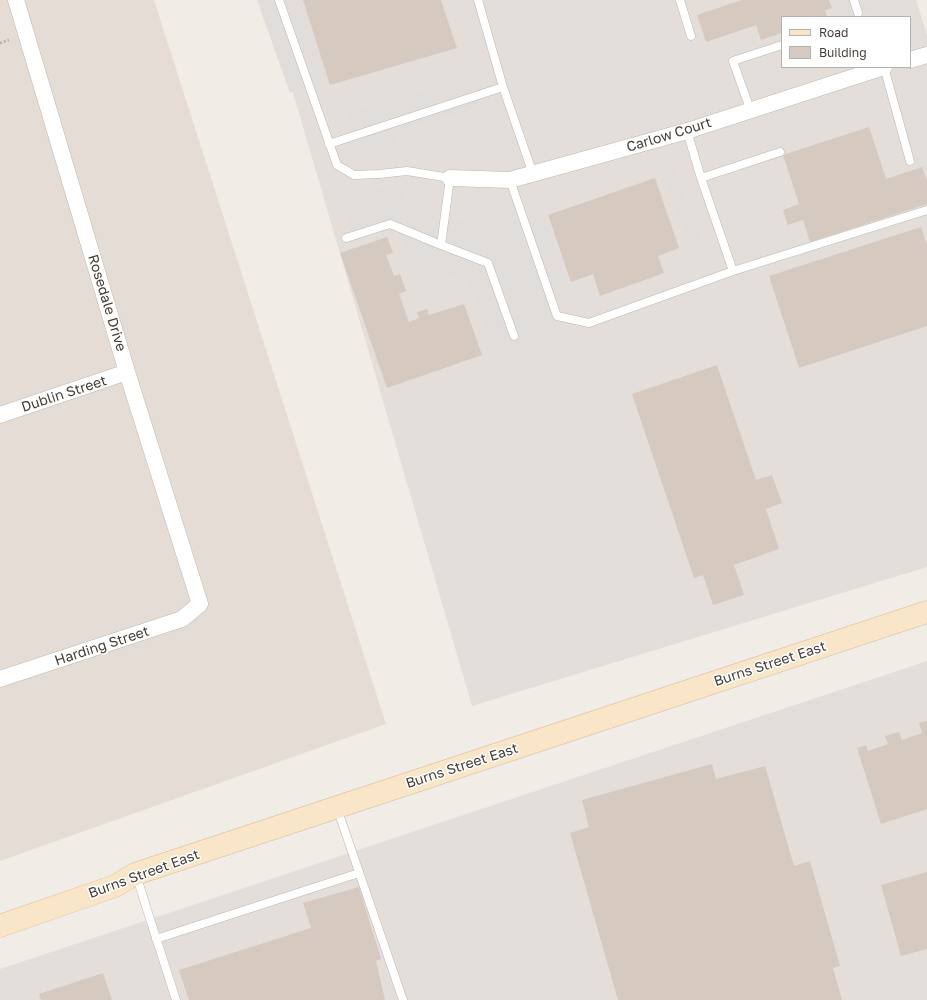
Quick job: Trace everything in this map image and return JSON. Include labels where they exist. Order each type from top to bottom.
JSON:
[{"type":"street","name":"Rosedale Drive","points":[[16,0],[127,372],[200,604]]},
{"type":"street","points":[[911,60],[927,56]]},
{"type":"street","name":"Carlow Court","points":[[450,178],[510,180],[534,174],[687,131],[750,109],[881,68]]},
{"type":"street","name":"Dublin Street","points":[[0,415],[127,372]]},
{"type":"street","name":"Harding Street","points":[[0,679],[182,619],[200,604]]},
{"type":"street","name":"Burns Street East","points":[[0,926],[115,886],[135,874],[927,612]]},
{"type":"lane","points":[[279,0],[337,165],[354,175],[407,171],[450,178],[441,245]]},
{"type":"lane","points":[[478,0],[503,87],[534,174]]},
{"type":"lane","points":[[680,0],[691,36]]},
{"type":"lane","points":[[854,0],[858,13]]},
{"type":"lane","points":[[750,109],[733,60],[781,45]]},
{"type":"lane","points":[[884,68],[910,161]]},
{"type":"lane","points":[[329,144],[503,87]]},
{"type":"lane","points":[[687,131],[701,178],[734,271]]},
{"type":"lane","points":[[701,178],[780,152]]},
{"type":"lane","points":[[510,180],[557,316],[589,323],[734,271],[927,210]]},
{"type":"lane","points":[[346,238],[390,224],[488,263],[514,336]]},
{"type":"lane","points":[[337,808],[403,1000]]},
{"type":"lane","points":[[156,939],[359,873]]},
{"type":"lane","points":[[135,874],[176,1000]]},
{"type":"shaded area","points":[[0,0],[154,0],[386,724],[0,861]]},
{"type":"shaded area","points":[[257,0],[301,0],[329,80],[290,93]]},
{"type":"shaded area","points":[[266,0],[916,0],[927,35],[927,567],[472,706]]},
{"type":"shaded area","points":[[830,0],[880,0],[882,8],[853,16],[835,16]]},
{"type":"shaded area","points":[[471,78],[479,108],[394,132],[399,150],[373,158],[370,149],[359,151],[348,112]]},
{"type":"shaded area","points":[[673,167],[701,239],[689,243],[662,171]]},
{"type":"shaded area","points":[[398,183],[412,215],[481,223],[495,220],[487,204],[518,199],[563,328],[495,352],[465,273],[420,284],[394,218],[349,230],[341,199]]},
{"type":"shaded area","points":[[545,213],[569,286],[551,291],[528,218]]},
{"type":"shaded area","points":[[927,661],[927,1000],[0,1000],[0,969]]},
{"type":"building","points":[[303,0],[441,0],[457,48],[330,85]]},
{"type":"building","points":[[742,0],[829,0],[832,8],[825,10],[827,16],[781,16],[781,33],[761,40],[756,25],[706,42],[697,15]]},
{"type":"building","points":[[869,127],[886,179],[922,167],[927,181],[927,204],[810,242],[803,220],[788,225],[783,210],[799,204],[783,155]]},
{"type":"building","points":[[655,178],[679,248],[658,256],[664,273],[600,296],[593,274],[571,282],[548,215]]},
{"type":"building","points":[[921,227],[927,245],[927,326],[799,368],[769,276]]},
{"type":"building","points":[[387,237],[393,253],[386,255],[394,276],[400,274],[406,291],[399,294],[409,322],[419,318],[417,312],[427,309],[429,315],[464,304],[482,355],[387,388],[340,253]]},
{"type":"building","points":[[717,365],[756,480],[772,475],[782,503],[766,509],[779,549],[734,565],[744,595],[713,605],[703,575],[694,578],[632,394]]},
{"type":"building","points":[[927,721],[927,809],[881,824],[857,748],[866,745],[868,751],[888,744],[885,736],[899,732],[902,740],[922,733],[919,723]]},
{"type":"building","points":[[712,764],[716,779],[765,766],[794,866],[810,861],[840,966],[833,968],[842,1000],[618,1000],[570,833],[589,827],[582,800]]},
{"type":"building","points":[[927,872],[927,949],[901,956],[881,885]]},
{"type":"building","points":[[359,887],[381,959],[376,961],[385,1000],[189,1000],[179,970],[311,928],[303,903]]},
{"type":"building","points":[[103,973],[112,1000],[41,1000],[39,994]]}]
